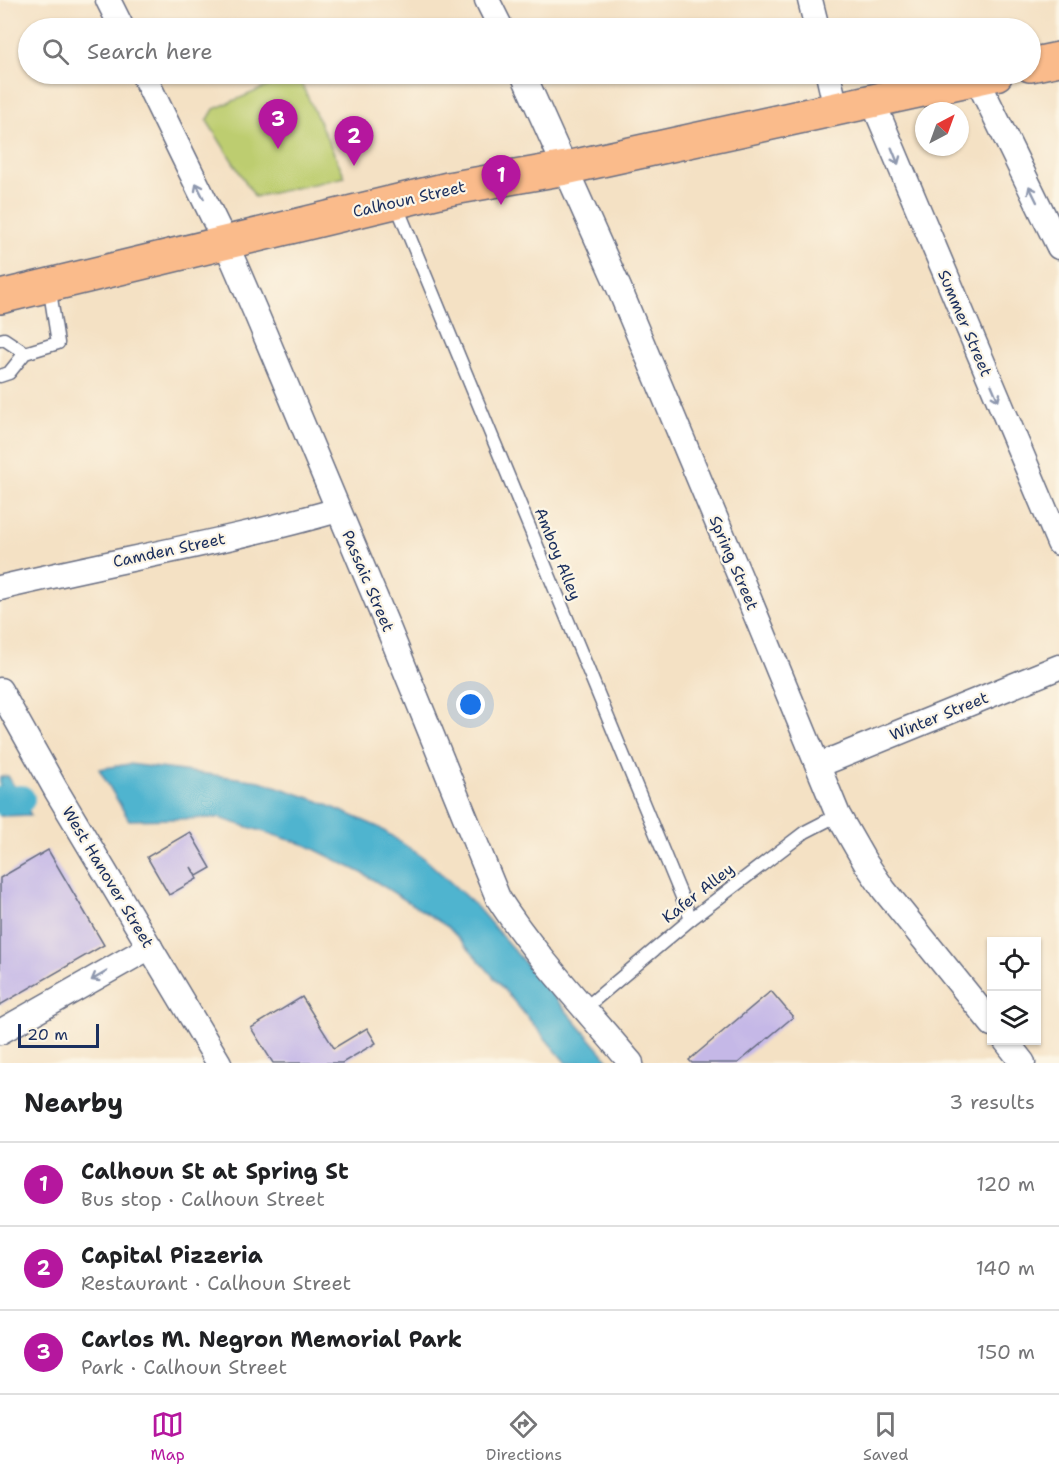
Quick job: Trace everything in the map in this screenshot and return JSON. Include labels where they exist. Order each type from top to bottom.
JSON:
[{"type":"main road","points":[[1041,63],[1059,59]]},
{"type":"main road","name":"Calhoun Street","points":[[0,297],[448,189],[567,168],[950,84]]},
{"type":"street","points":[[108,0],[117,18]]},
{"type":"street","points":[[487,0],[496,18]]},
{"type":"street","points":[[810,0],[814,18]]},
{"type":"street","name":"Passaic Street","points":[[148,84],[226,244],[498,898],[534,949],[631,1063]]},
{"type":"street","name":"Spring Street","points":[[528,84],[567,168],[838,815],[864,862],[884,890],[987,1018]]},
{"type":"street","points":[[830,84],[836,109]]},
{"type":"street","points":[[981,84],[1059,247]]},
{"type":"street","name":"Summer Street","points":[[886,98],[1059,543]]},
{"type":"street","name":"Camden Street","points":[[0,588],[261,531],[338,510]]},
{"type":"street","name":"Winter Street","points":[[819,765],[1059,667]]},
{"type":"street","name":"West Hanover Street","points":[[0,690],[76,824],[219,1063]]},
{"type":"street","points":[[0,1032],[150,947]]},
{"type":"street","points":[[1008,1045],[1023,1063]]},
{"type":"lane","name":"Amboy Alley","points":[[395,201],[691,919]]},
{"type":"lane","points":[[0,376],[9,373],[25,353],[58,343],[48,284]]},
{"type":"lane","points":[[0,340],[4,339],[25,353]]},
{"type":"lane","name":"Kafer Alley","points":[[585,1008],[691,919],[805,832],[838,815]]},
{"type":"green space","points":[[273,84],[302,84],[345,177],[255,197],[207,121],[214,109]]},
{"type":"water","points":[[129,764],[260,781],[316,800],[378,827],[424,858],[475,905],[611,1063],[566,1063],[448,927],[364,874],[306,845],[219,818],[129,820],[99,769]]},
{"type":"water","points":[[8,776],[31,815],[0,816],[0,777]]},
{"type":"building","points":[[190,832],[211,868],[197,876],[191,867],[197,879],[169,895],[147,857]]},
{"type":"building","points":[[48,850],[104,945],[0,1005],[0,878]]},
{"type":"building","points":[[771,991],[793,1017],[738,1063],[692,1063],[689,1060]]},
{"type":"building","points":[[302,997],[334,1048],[367,1028],[376,1043],[342,1063],[273,1063],[251,1028]]},
{"type":"waterway","points":[[0,801],[21,799]]},
{"type":"place","name":"Carlos M. Negron Memorial Park","points":[[278,149]]},
{"type":"place","name":"Capital Pizzeria","points":[[354,166]]},
{"type":"place","name":"Calhoun St at Spring St","points":[[501,205]]}]
